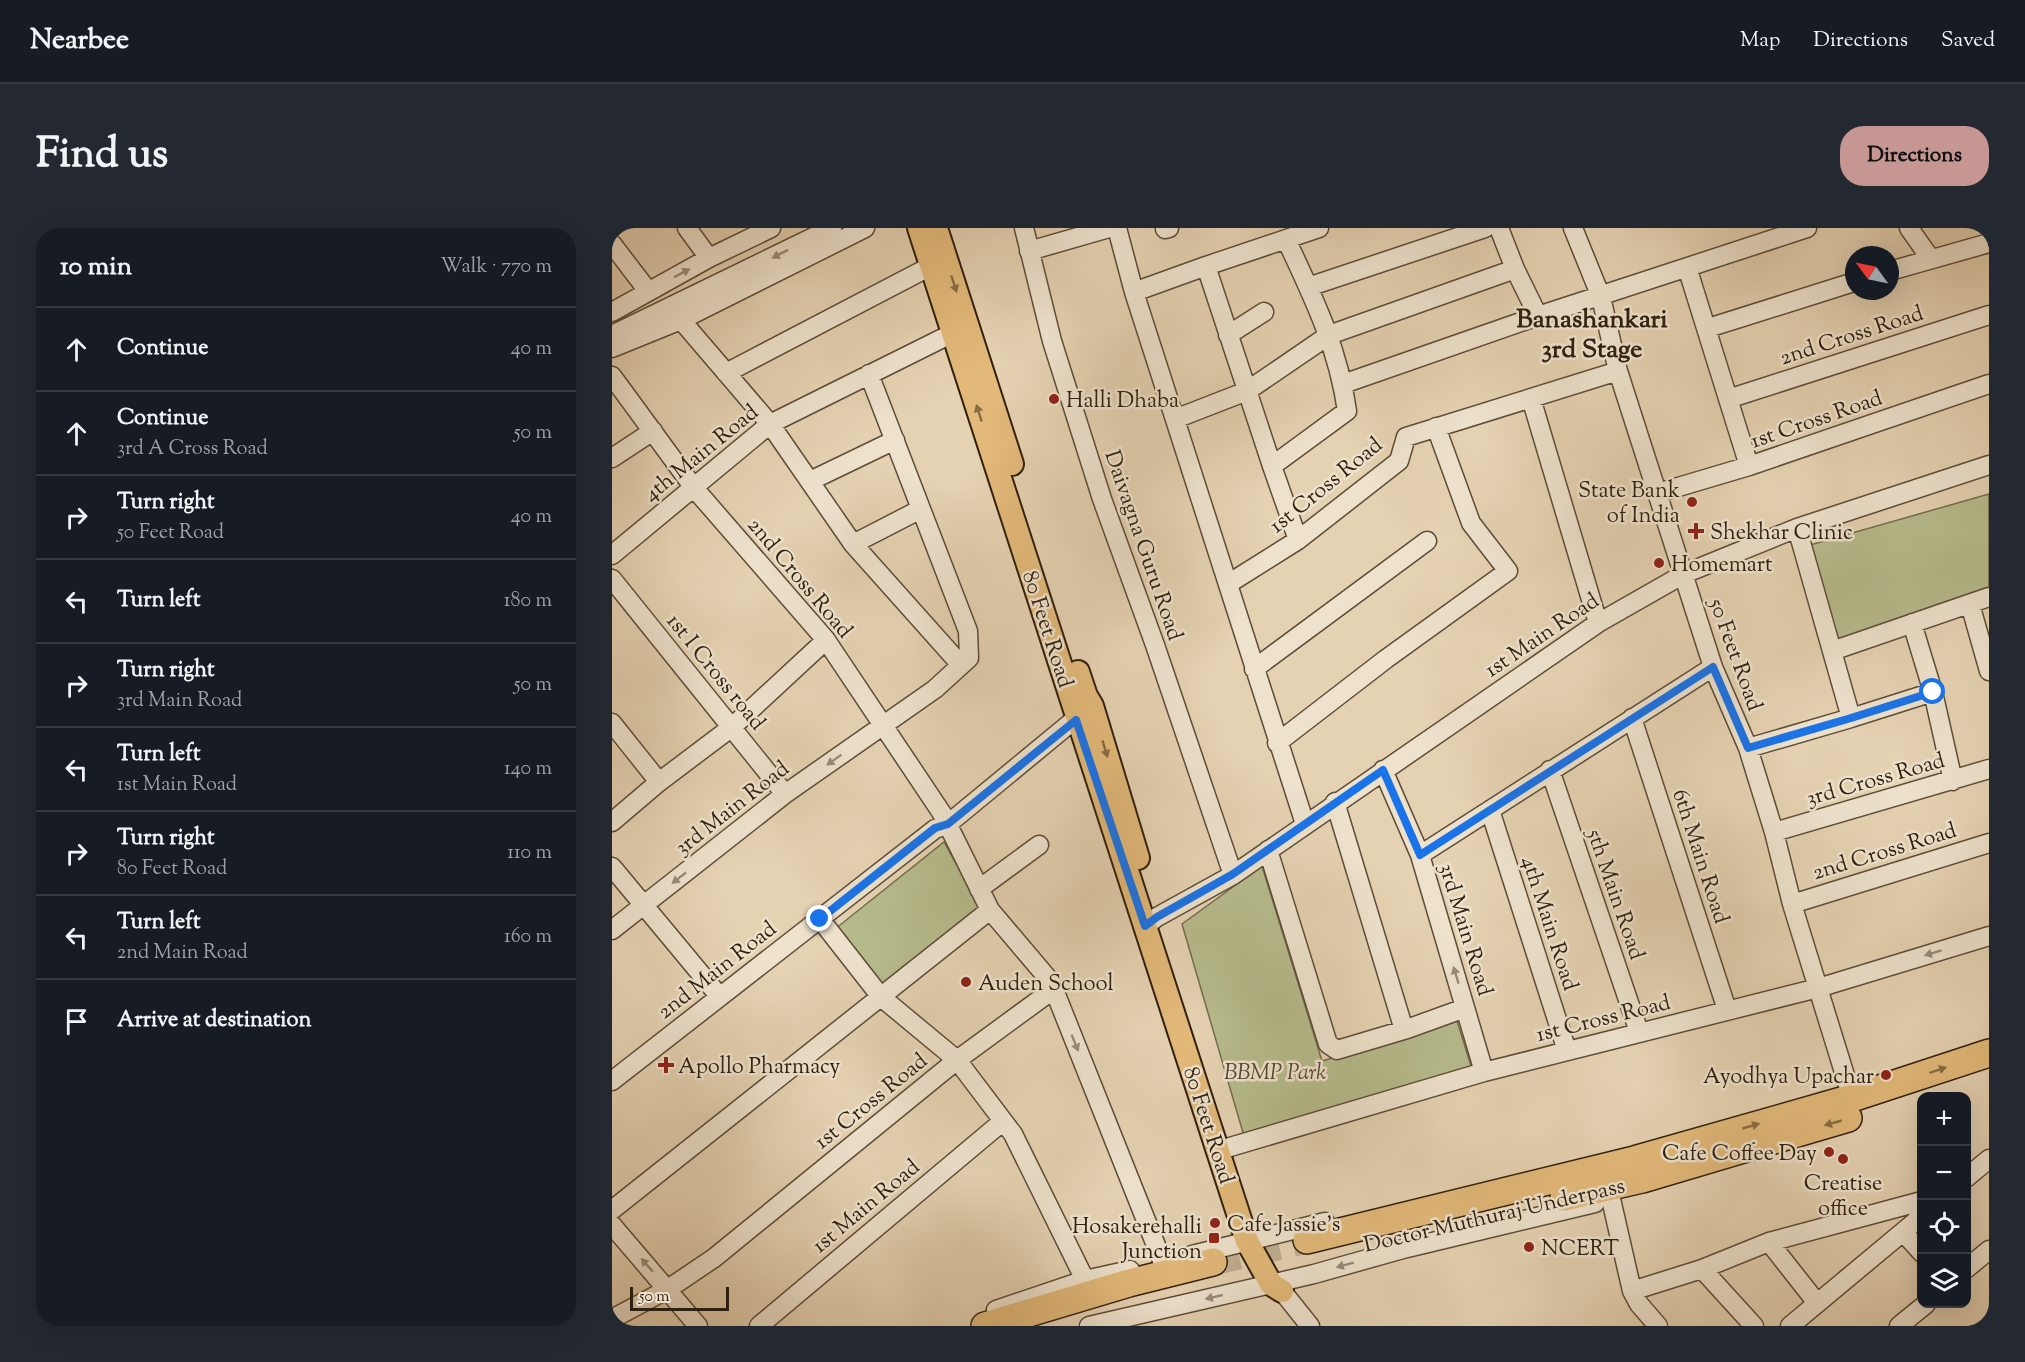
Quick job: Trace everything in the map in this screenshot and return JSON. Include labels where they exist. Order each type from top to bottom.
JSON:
[{"type":"highway","points":[[1638,1169],[1989,1053]]},
{"type":"highway","points":[[1638,1169],[1857,1116],[1989,1072]]},
{"type":"highway","name":"Doctor Muthuraj Underpass","points":[[1309,1249],[1638,1169]]},
{"type":"highway","points":[[985,1326],[1118,1286],[1215,1270],[1133,1300],[1045,1326]]},
{"type":"main road","name":"80 Feet Road","points":[[919,228],[1082,707]]},
{"type":"main road","name":"80 Feet Road","points":[[936,228],[1082,707],[1253,1239],[1278,1285]]},
{"type":"main road","name":"80 Feet Road","points":[[1151,922],[1230,1147],[1253,1239]]},
{"type":"street","points":[[687,228],[709,258]]},
{"type":"street","points":[[612,348],[681,321],[865,228]]},
{"type":"street","name":"Daivagna Guru Road","points":[[1023,228],[1052,341],[1102,499],[1155,645],[1233,874]]},
{"type":"street","points":[[1029,251],[1109,228]]},
{"type":"street","points":[[1117,228],[1134,292],[1277,743],[1305,824]]},
{"type":"street","points":[[1134,292],[1319,228]]},
{"type":"street","points":[[1308,287],[1485,228]]},
{"type":"street","points":[[1499,228],[1515,269],[1538,316]]},
{"type":"street","name":"50 Feet Road","points":[[1573,228],[1601,297],[1618,371],[1713,667],[1748,748],[1774,832],[1792,904],[1852,1098]]},
{"type":"street","points":[[1343,384],[1538,316],[1807,228]]},
{"type":"street","points":[[612,312],[764,229]]},
{"type":"street","points":[[612,335],[822,230]]},
{"type":"street","points":[[1920,232],[1930,258]]},
{"type":"street","points":[[1272,466],[1347,411],[1343,384],[1329,335],[1287,239]]},
{"type":"street","points":[[1899,268],[1989,243]]},
{"type":"street","points":[[612,244],[648,291]]},
{"type":"street","points":[[726,373],[931,266]]},
{"type":"street","points":[[1206,266],[1298,540]]},
{"type":"street","points":[[1687,267],[1708,328],[1749,466]]},
{"type":"street","points":[[1175,419],[1247,391],[1329,335],[1515,269]]},
{"type":"street","points":[[1708,328],[1845,285]]},
{"type":"street","points":[[1228,335],[1264,312]]},
{"type":"street","name":"2nd Cross Road","points":[[1728,399],[1989,315]]},
{"type":"street","points":[[681,321],[770,424],[853,544],[961,665],[969,658],[968,631],[869,374]]},
{"type":"street","name":"4th Main Road","points":[[612,555],[770,424],[953,333]]},
{"type":"street","name":"1st Cross Road","points":[[1228,584],[1298,540],[1399,461],[1406,437],[1618,371]]},
{"type":"street","name":"2nd Cross Road","points":[[612,376],[694,488],[826,640],[942,822],[990,910]]},
{"type":"street","name":"1st Cross Road","points":[[1658,493],[1749,466],[1989,384]]},
{"type":"street","points":[[1531,398],[1598,623]]},
{"type":"street","points":[[1277,743],[1386,659],[1508,571],[1471,522],[1436,428]]},
{"type":"street","points":[[612,458],[652,431]]},
{"type":"street","points":[[810,481],[895,440]]},
{"type":"street","name":"1st Main Road","points":[[1151,922],[1233,874],[1598,623],[1684,574],[1797,528],[1989,465]]},
{"type":"street","points":[[853,544],[921,509]]},
{"type":"street","points":[[1797,528],[1851,718]]},
{"type":"street","points":[[1254,669],[1427,541]]},
{"type":"street","name":"1st I Cross road","points":[[612,579],[785,794]]},
{"type":"street","points":[[1832,651],[1989,597]]},
{"type":"street","points":[[1970,604],[1989,671]]},
{"type":"street","points":[[1912,623],[1933,692],[1953,781]]},
{"type":"street","points":[[612,822],[732,727],[826,640]]},
{"type":"street","name":"3rd Main Road","points":[[612,930],[785,794],[935,689],[961,665]]},
{"type":"street","points":[[1420,855],[1713,667]]},
{"type":"street","points":[[1748,748],[1933,692]]},
{"type":"street","name":"2nd Main Road","points":[[612,1081],[942,822],[1082,707]]},
{"type":"street","name":"6th Main Road","points":[[1632,718],[1727,1010]]},
{"type":"street","points":[[612,723],[660,782]]},
{"type":"street","name":"3rd Cross Road","points":[[1774,832],[1989,769]]},
{"type":"street","name":"3rd Main Road","points":[[1383,770],[1420,855],[1484,1072]]},
{"type":"street","name":"5th Main Road","points":[[1550,771],[1639,1032]]},
{"type":"street","points":[[1335,802],[1404,1030]]},
{"type":"street","name":"4th Main Road","points":[[1490,810],[1567,1050]]},
{"type":"street","name":"2nd Cross Road","points":[[1792,904],[1989,843]]},
{"type":"street","points":[[979,890],[1039,845]]},
{"type":"street","points":[[1268,850],[1328,1044],[1336,1050],[1404,1030],[1465,1008]]},
{"type":"street","points":[[612,867],[720,997]]},
{"type":"street","points":[[612,1210],[990,910],[1051,982],[1163,1263]]},
{"type":"street","points":[[820,919],[881,997],[957,1060],[1054,989]]},
{"type":"street","name":"1st Cross Road","points":[[1230,1147],[1484,1072],[1818,988],[1989,936]]},
{"type":"street","name":"1st Cross Road","points":[[612,1319],[668,1289],[731,1244],[957,1060],[1013,1134],[1085,1280]]},
{"type":"street","name":"1st Main Road","points":[[759,1326],[1002,1122]]},
{"type":"street","points":[[977,1326],[994,1311],[1085,1280],[1525,1176],[1595,1157],[1638,1169],[1611,1199],[1278,1285],[1089,1326]]},
{"type":"street","points":[[1971,1174],[1989,1160]]},
{"type":"street","points":[[1611,1199],[1632,1291],[1639,1304],[1658,1326]]},
{"type":"street","points":[[1632,1291],[1702,1269],[1770,1242],[1917,1202]]},
{"type":"street","points":[[1790,1326],[1917,1220]]},
{"type":"street","points":[[612,1225],[698,1326]]},
{"type":"street","points":[[1903,1232],[1917,1247]]},
{"type":"street","points":[[1770,1242],[1817,1303]]},
{"type":"street","points":[[1971,1265],[1989,1250]]},
{"type":"street","points":[[1702,1269],[1754,1326]]},
{"type":"street","points":[[1278,1285],[1310,1326]]},
{"type":"street","points":[[1899,1326],[1921,1308]]},
{"type":"green space","points":[[1989,494],[1989,591],[1839,643],[1810,545]]},
{"type":"green space","points":[[944,842],[982,910],[884,989],[835,929]]},
{"type":"green space","name":"BBMP Park","points":[[1262,866],[1322,1061],[1457,1021],[1472,1069],[1244,1136],[1182,924]]},
{"type":"tunnel","points":[[1213,1262],[1307,1240]]},
{"type":"place","name":"Halli Dhaba","points":[[1054,399]]},
{"type":"place","name":"State Bank of India","points":[[1692,502]]},
{"type":"place","name":"Shekhar Clinic","points":[[1696,531]]},
{"type":"place","name":"Homemart","points":[[1659,563]]},
{"type":"place","name":"Auden School","points":[[966,982]]},
{"type":"place","name":"Apollo Pharmacy","points":[[666,1065]]},
{"type":"place","name":"Ayodhya Upachar","points":[[1886,1075]]},
{"type":"place","name":"Cafe Coffee Day","points":[[1829,1152]]},
{"type":"place","name":"Creatise office","points":[[1843,1159]]},
{"type":"place","name":"Cafe Jassie's","points":[[1215,1223]]},
{"type":"place","name":"Hosakerehalli Junction","points":[[1214,1238]]},
{"type":"place","name":"NCERT","points":[[1529,1247]]},
{"type":"district","name":"Banashankari 3rd Stage","points":[[1592,333]]},
{"type":"route","points":[[820,919],[935,828],[948,824],[1076,720],[1145,926],[1233,874],[1383,770],[1420,855],[1713,667],[1748,748],[1933,692]]}]
